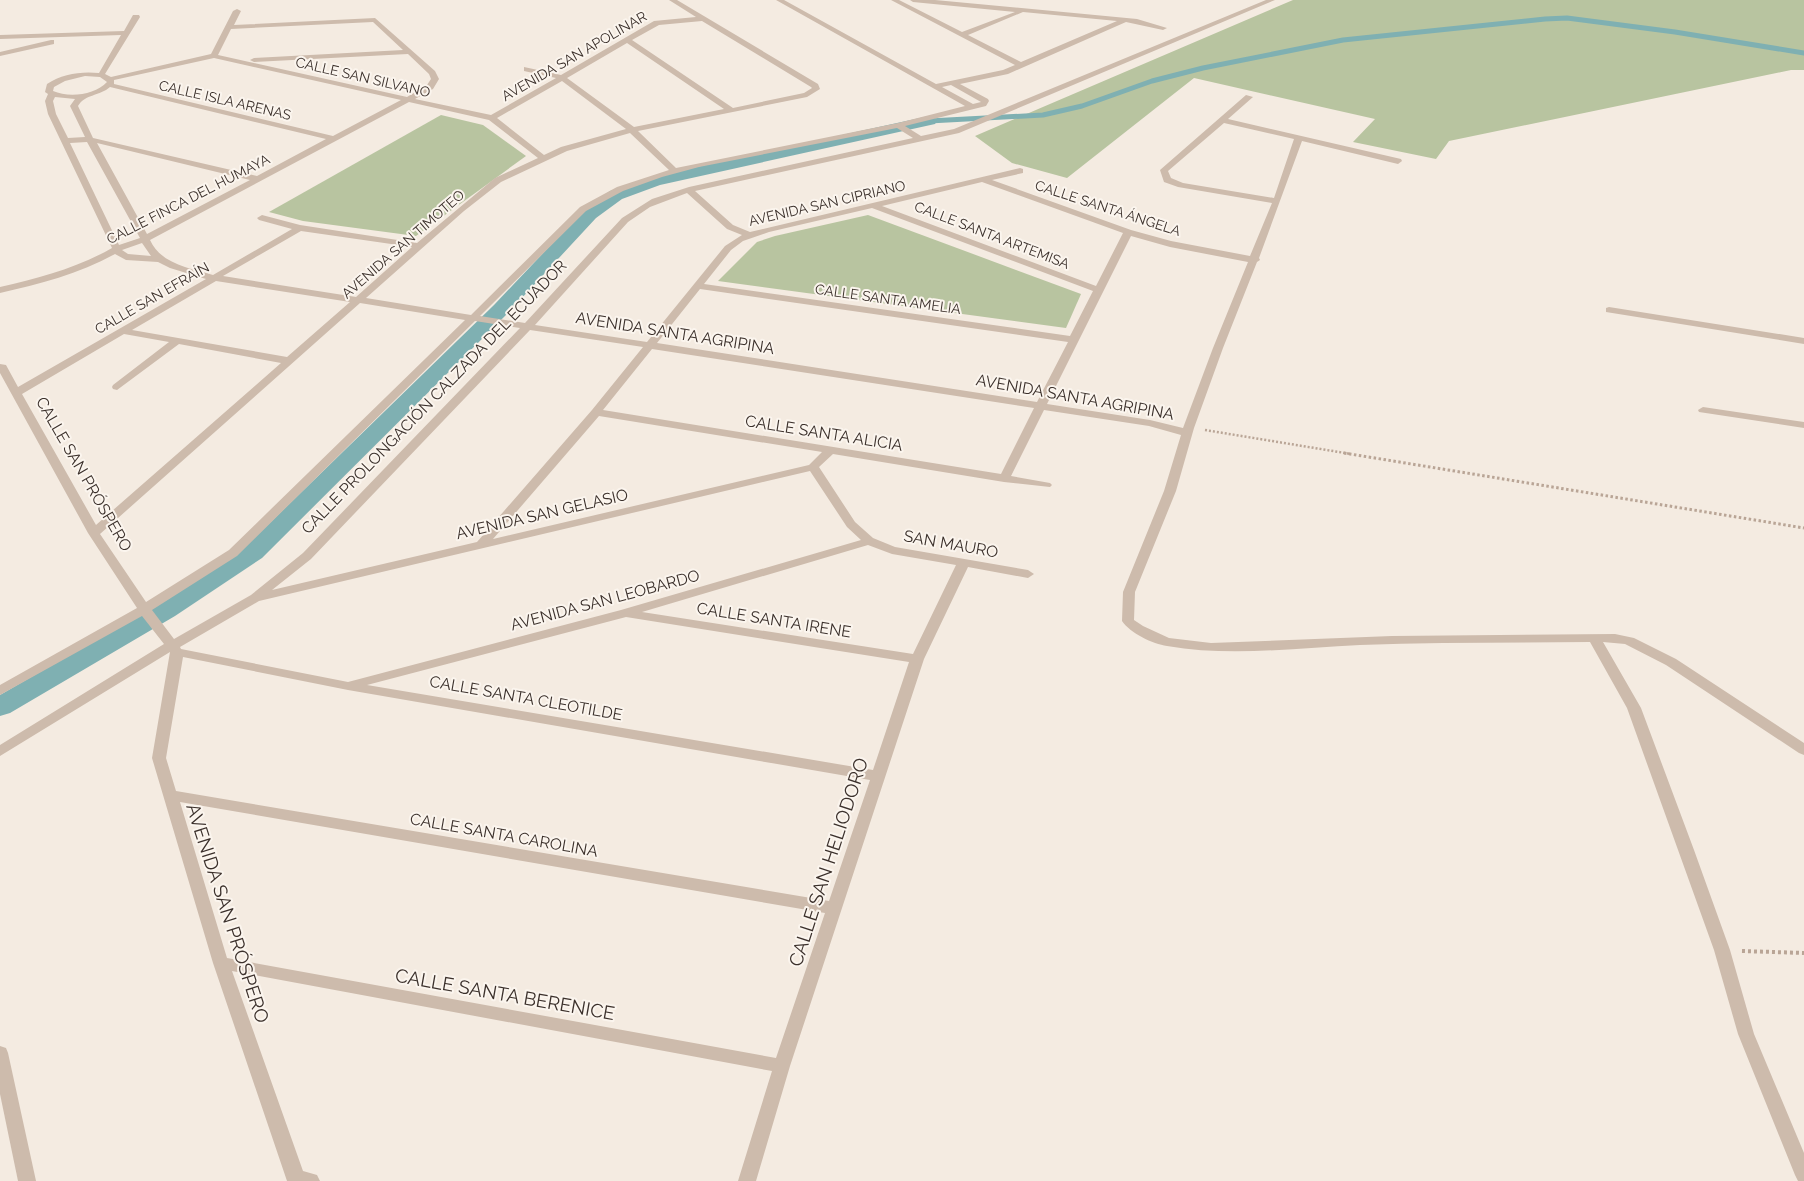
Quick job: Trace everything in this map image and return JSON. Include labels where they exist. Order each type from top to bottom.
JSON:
[{"type":"street","points":[[672,0],[701,18]]},
{"type":"street","points":[[779,0],[972,107],[984,104],[985,101],[953,83]]},
{"type":"street","points":[[894,0],[1020,66]]},
{"type":"street","points":[[913,0],[1144,23],[1164,28]]},
{"type":"street","name":"CALLE PROLONGACIÓN CALZADA DEL ECUADOR","points":[[0,752],[174,649],[255,598],[307,556],[636,211],[661,198],[689,190],[956,131],[1272,0]]},
{"type":"street","points":[[52,94],[65,97],[83,96],[99,91],[110,82],[214,56],[237,11]]},
{"type":"street","points":[[962,36],[1023,11]]},
{"type":"street","points":[[126,258],[119,254],[49,106],[52,94],[49,92],[50,86],[60,80],[77,75],[101,75],[136,16]]},
{"type":"street","name":"AVENIDA SAN APOLINAR","points":[[492,118],[661,22],[701,18]]},
{"type":"street","name":"AVENIDA SAN TIMOTEO","points":[[94,532],[462,209],[498,180],[564,149],[632,130],[794,98],[816,89],[816,86],[701,18]]},
{"type":"street","points":[[229,27],[369,19],[376,20],[409,52]]},
{"type":"street","points":[[936,86],[1005,72],[1124,21]]},
{"type":"street","points":[[0,37],[126,33]]},
{"type":"street","points":[[0,54],[26,46],[88,34]]},
{"type":"street","points":[[627,40],[732,110]]},
{"type":"street","points":[[238,61],[409,52]]},
{"type":"street","name":"CALLE FINCA DEL HUMAYA","points":[[0,290],[46,279],[96,261],[117,249],[145,239],[430,87],[434,79],[432,73],[409,52]]},
{"type":"street","name":"CALLE SAN SILVANO","points":[[214,56],[492,118],[543,158]]},
{"type":"street","points":[[527,68],[562,77],[632,130],[674,170]]},
{"type":"street","name":"CALLE ISLA ARENAS","points":[[101,75],[110,82],[335,139]]},
{"type":"street","points":[[83,96],[74,106],[89,139],[145,239],[147,248],[159,259]]},
{"type":"street","points":[[1249,97],[1164,170],[1167,180],[1181,185],[1277,202]]},
{"type":"street","name":"CALLE PROLONGACIÓN CALZADA DEL ECUADOR","points":[[0,691],[147,612],[232,554],[394,395],[480,319],[583,209],[620,188],[674,170],[972,107]]},
{"type":"street","points":[[1221,120],[1398,161]]},
{"type":"street","points":[[898,124],[920,139]]},
{"type":"street","points":[[1299,138],[1255,260],[1218,348],[1170,491],[1129,592],[1126,609],[1128,621],[1138,629],[1166,642],[1211,646],[1392,640],[1629,640],[1650,649],[1715,689],[1804,750]]},
{"type":"street","points":[[66,142],[89,139],[258,179]]},
{"type":"street","name":"AVENIDA SAN CIPRIANO","points":[[481,545],[596,412],[648,345],[699,286],[728,248],[750,235],[1020,170]]},
{"type":"street","name":"CALLE SANTA ÁNGELA","points":[[983,180],[1128,232],[1170,244],[1255,260]]},
{"type":"street","points":[[689,190],[730,227],[750,235]]},
{"type":"street","name":"CALLE SANTA ARTEMISA","points":[[875,206],[1099,290]]},
{"type":"street","points":[[262,218],[300,228],[422,246]]},
{"type":"street","name":"CALLE SAN EFRAÍN","points":[[17,392],[300,228]]},
{"type":"street","points":[[1004,479],[1128,232]]},
{"type":"street","points":[[96,261],[126,258],[159,259]]},
{"type":"street","name":"AVENIDA SANTA AGRIPINA","points":[[159,259],[174,267],[215,278],[512,324],[529,325],[1150,423],[1189,431]]},
{"type":"street","name":"CALLE SANTA AMELIA","points":[[699,286],[1074,340]]},
{"type":"street","points":[[1609,310],[1804,341]]},
{"type":"street","points":[[122,331],[289,361]]},
{"type":"street","points":[[117,387],[177,341]]},
{"type":"street","name":"CALLE SAN PRÓSPERO","points":[[2,367],[94,532],[174,649]]},
{"type":"street","points":[[1703,410],[1804,425]]},
{"type":"street","name":"CALLE SANTA ALICIA","points":[[596,412],[1046,485]]},
{"type":"street","points":[[830,450],[813,467],[851,524],[869,541]]},
{"type":"street","name":"AVENIDA SAN GELASIO","points":[[255,598],[813,467]]},
{"type":"street","name":"SAN MAURO","points":[[869,541],[892,550],[1028,574]]},
{"type":"street","name":"AVENIDA SAN LEOBARDO","points":[[348,686],[625,613],[869,541]]},
{"type":"street","name":"CALLE SAN HELIODORO","points":[[747,1181],[833,908],[917,659],[964,562]]},
{"type":"street","name":"CALLE SANTA IRENE","points":[[625,613],[917,659]]},
{"type":"street","points":[[1595,639],[1634,708],[1722,950],[1746,1034],[1804,1175]]},
{"type":"street","name":"CALLE SANTA CLEOTILDE","points":[[174,649],[348,686],[878,776]]},
{"type":"street","name":"AVENIDA SAN PRÓSPERO","points":[[174,649],[159,758],[221,963],[301,1180]]},
{"type":"street","name":"CALLE SANTA CAROLINA","points":[[170,795],[833,908]]},
{"type":"street","name":"CALLE SANTA BERENICE","points":[[221,963],[782,1066]]},
{"type":"street","points":[[0,1053],[3,1088],[27,1181]]},
{"type":"path","points":[[1189,431],[1214,430],[1804,528]]},
{"type":"path","points":[[1722,950],[1804,954]]},
{"type":"green space","points":[[1293,0],[1804,0],[1804,70],[1791,70],[1449,141],[1436,159],[1353,142],[1375,119],[1194,78],[1067,178],[1012,163],[975,136]]},
{"type":"green space","points":[[441,115],[483,125],[526,156],[416,236],[303,221],[269,212]]},
{"type":"green space","points":[[868,215],[1081,294],[1066,328],[718,281],[757,242],[775,236]]},
{"type":"waterway","points":[[929,121],[1043,115],[1082,106],[1152,81],[1203,68],[1343,40],[1545,19],[1567,18],[1675,32],[1804,53]]},
{"type":"waterway","points":[[0,707],[166,610],[253,553],[501,309],[590,214],[616,195],[655,181],[929,121]]}]
